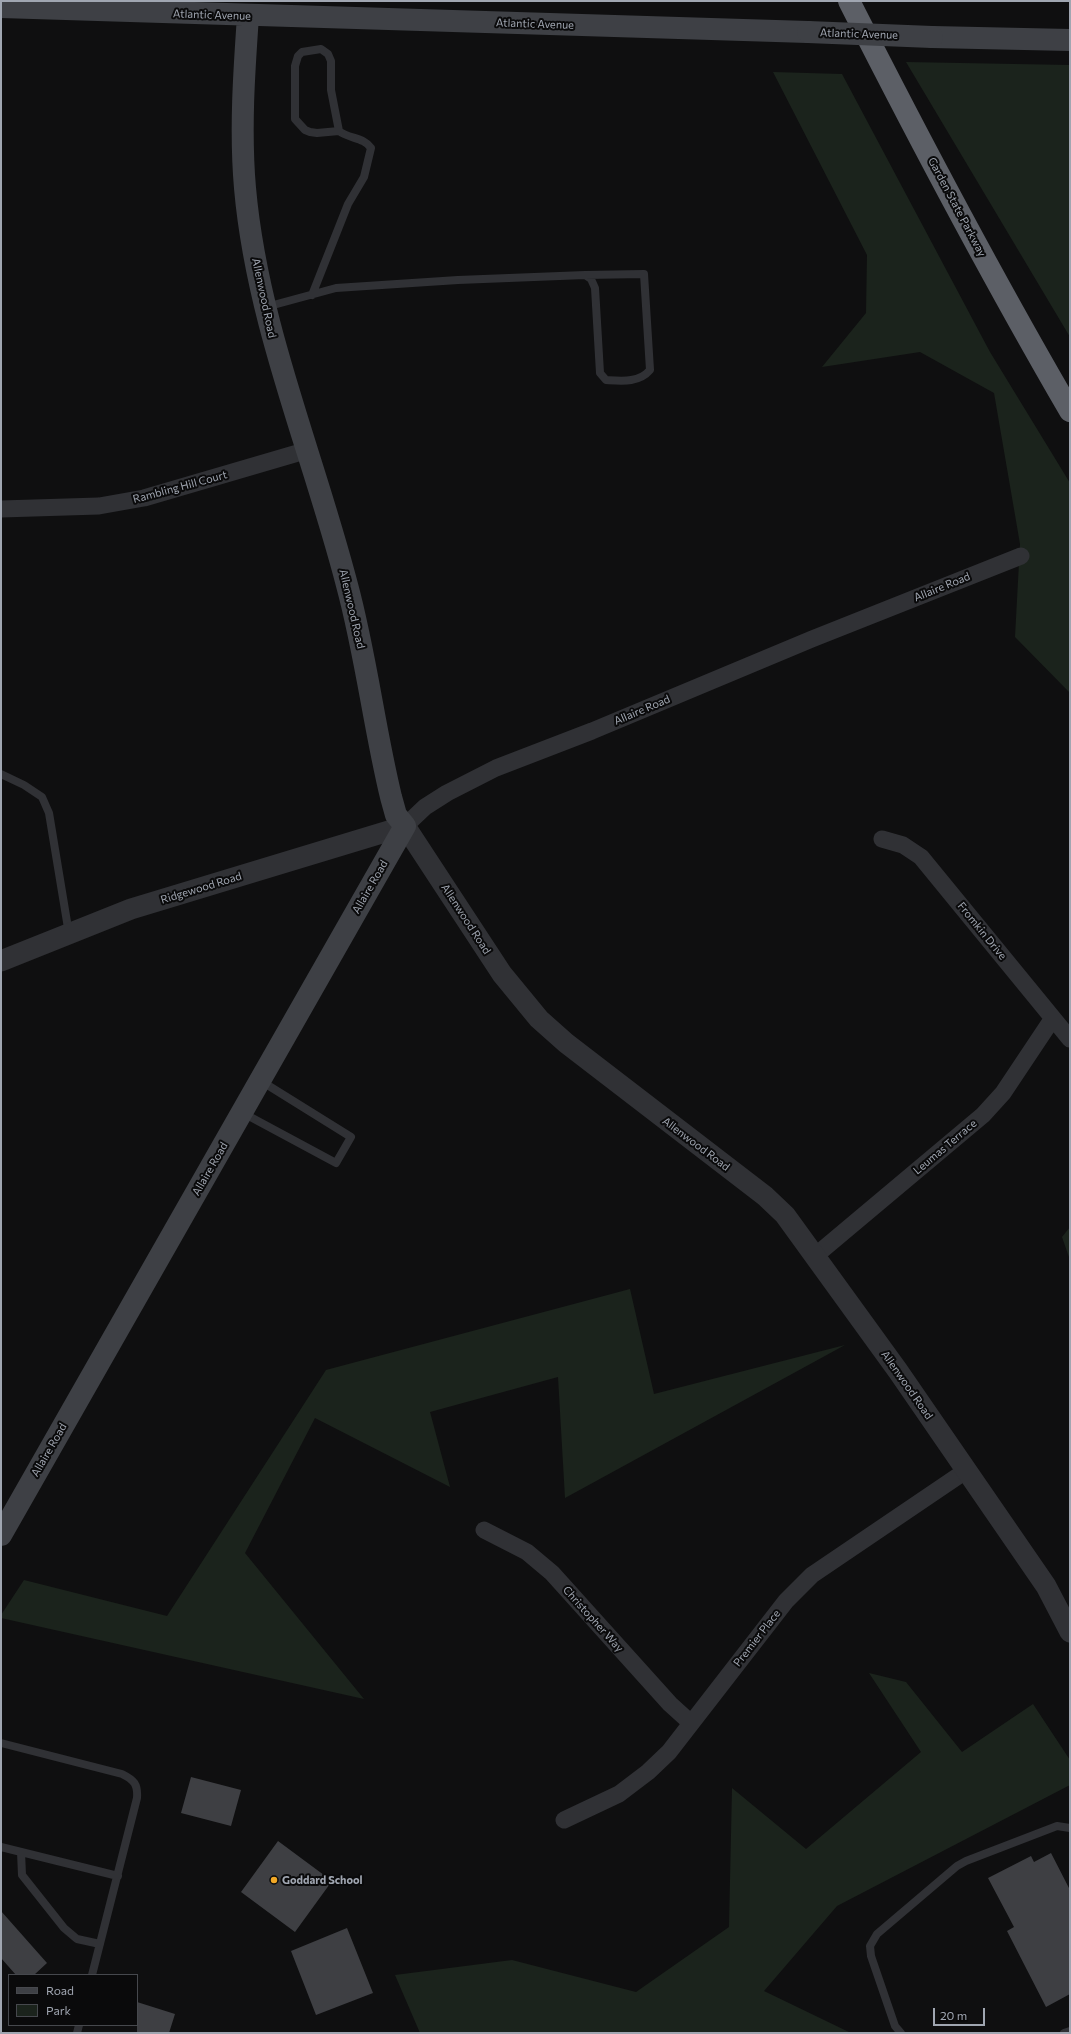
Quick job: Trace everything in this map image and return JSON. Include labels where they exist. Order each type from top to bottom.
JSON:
[{"type":"highway","name":"Garden State Parkway","points":[[849,1],[902,105],[1022,327],[1070,411]]},
{"type":"main road","name":"Atlantic Avenue","points":[[1,7],[248,16],[1060,40]]},
{"type":"main road","name":"Allenwood Road","points":[[248,16],[242,140],[245,190],[252,238],[272,336],[331,524],[348,588],[390,797],[396,815],[405,826]]},
{"type":"main road","name":"Allaire Road","points":[[1,1535],[405,826]]},
{"type":"street","name":"Rambling Hill Court","points":[[1,509],[99,506],[144,498],[308,450]]},
{"type":"street","name":"Allaire Road","points":[[405,826],[425,807],[447,793],[496,768],[592,731],[812,639],[1021,556]]},
{"type":"street","name":"Ridgewood Road","points":[[1,962],[131,909],[405,826]]},
{"type":"street","name":"Allenwood Road","points":[[405,826],[502,974],[539,1019],[566,1043],[765,1196],[785,1215],[966,1470],[1046,1586],[1070,1632]]},
{"type":"street","name":"Fromkin Drive","points":[[882,839],[903,845],[921,857],[1070,1039]]},
{"type":"street","name":"Leumas Terrace","points":[[815,1256],[984,1115],[1003,1093],[1053,1018]]},
{"type":"street","name":"Premier Place","points":[[564,1820],[620,1794],[648,1772],[663,1757],[691,1723],[786,1601],[812,1575],[966,1470]]},
{"type":"street","name":"Christopher Way","points":[[484,1530],[527,1552],[552,1573],[670,1704],[691,1723]]},
{"type":"lane","points":[[312,295],[348,204],[364,178],[371,148],[368,142],[339,131],[317,134],[310,132],[305,130],[295,119],[295,66],[298,56],[302,52],[321,49],[328,54],[331,61],[331,90],[339,131]]},
{"type":"lane","points":[[266,308],[336,288],[380,284],[585,275],[644,274],[650,370],[644,377],[625,381],[606,380],[600,373],[595,288],[591,279],[585,275]]},
{"type":"lane","points":[[1,774],[24,785],[42,797],[48,813],[69,934]]},
{"type":"lane","points":[[242,1112],[336,1163],[351,1137],[260,1080]]},
{"type":"lane","points":[[1,1743],[122,1774],[135,1782],[138,1788],[137,1798],[118,1876],[92,1974]]},
{"type":"lane","points":[[901,2033],[895,2026],[871,1956],[870,1946],[877,1934],[957,1866],[1057,1826],[1070,1828]]},
{"type":"lane","points":[[1,1847],[118,1876]]},
{"type":"lane","points":[[20,1852],[22,1875],[64,1928],[77,1939],[100,1944]]},
{"type":"lane","points":[[1064,2033],[1070,2031]]},
{"type":"green space","points":[[906,62],[1070,65],[1070,337]]},
{"type":"green space","points":[[773,72],[842,74],[990,352],[1070,483],[1070,693],[1015,637],[1020,544],[994,393],[920,352],[822,367],[866,313],[867,255]]},
{"type":"green space","points":[[1070,1227],[1070,1260],[1062,1237]]},
{"type":"green space","points":[[630,1289],[654,1394],[845,1345],[565,1498],[558,1377],[430,1412],[450,1487],[315,1418],[245,1553],[364,1699],[1,1618],[1,1615],[24,1580],[167,1616],[326,1370]]},
{"type":"green space","points":[[869,1673],[906,1682],[962,1752],[1033,1704],[1070,1760],[1070,1785],[837,1906],[764,1991],[851,2033],[420,2033],[395,1975],[512,1960],[636,1992],[729,1927],[732,1788],[806,1849],[921,1752]]},
{"type":"building","points":[[191,1777],[241,1790],[231,1826],[181,1813]]},
{"type":"building","points":[[278,1841],[332,1881],[295,1932],[241,1892]]},
{"type":"building","points":[[1051,1853],[1070,1890],[1070,1994],[1046,2007],[1007,1931],[1014,1927],[988,1878],[1031,1856],[1034,1862]]},
{"type":"building","points":[[1,1911],[47,1963],[35,1974],[15,1974],[1,1958]]},
{"type":"building","points":[[347,1928],[373,1993],[316,2015],[291,1951]]},
{"type":"building","points":[[138,2002],[175,2014],[169,2033],[137,2033]]},
{"type":"place","name":"Goddard School","points":[[274,1880]]}]
